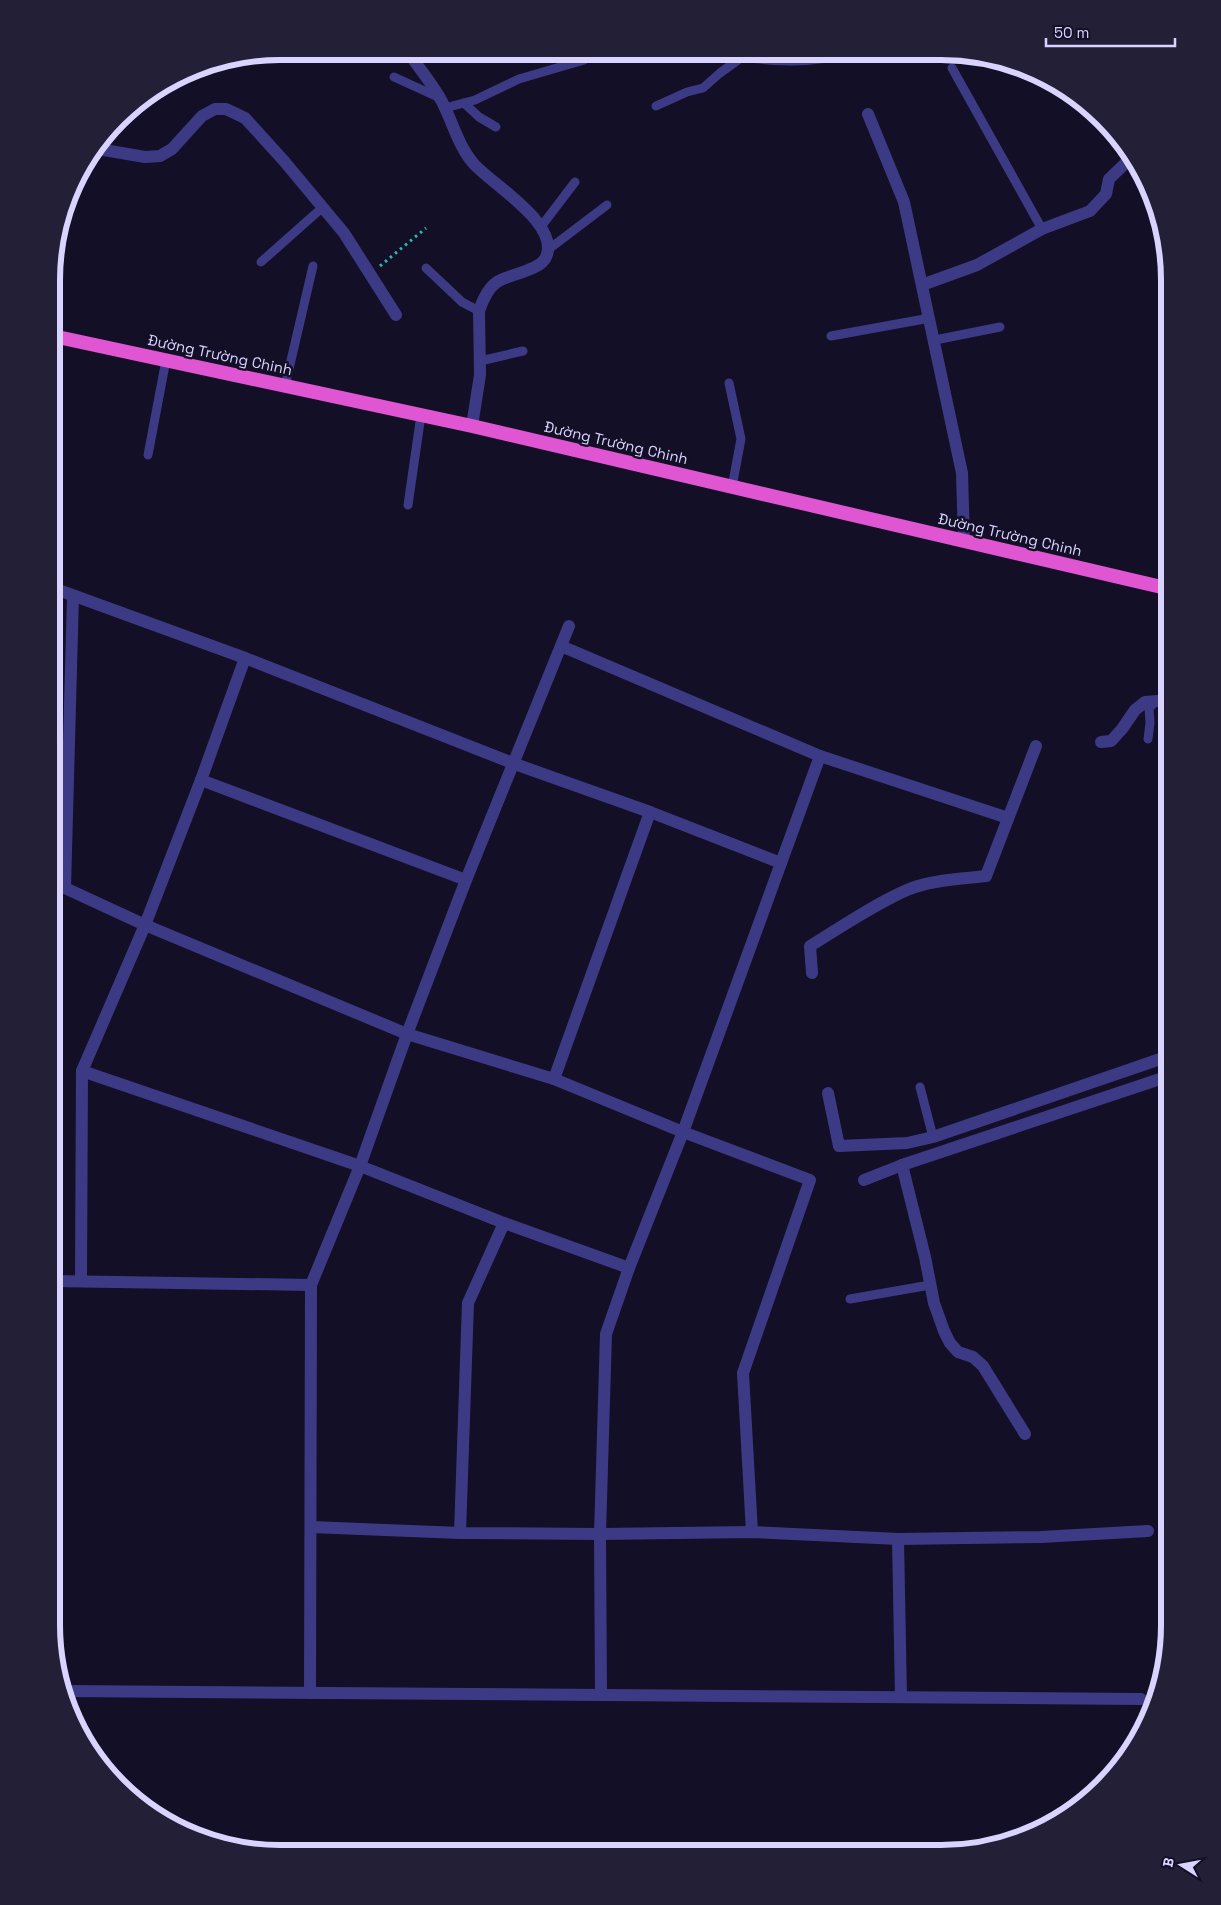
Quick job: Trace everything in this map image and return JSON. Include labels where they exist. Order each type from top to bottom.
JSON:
[{"type":"highway","name":"Đường Trường Chinh","points":[[60,337],[472,426],[1161,587]]},
{"type":"street","points":[[413,60],[443,103],[456,136],[473,163],[510,194],[548,238],[549,249],[546,259],[496,283],[482,301],[480,311],[480,374],[472,426]]},
{"type":"street","points":[[103,150],[145,157],[160,156],[172,149],[202,116],[215,109],[226,109],[245,118],[284,161],[344,233],[396,315]]},
{"type":"street","points":[[868,114],[904,202],[962,473],[964,541]]},
{"type":"street","points":[[922,285],[977,265],[1042,229],[1090,211],[1106,194],[1109,178],[1126,162]]},
{"type":"street","points":[[60,591],[245,658],[514,764],[650,812],[782,863]]},
{"type":"street","points":[[60,847],[73,596]]},
{"type":"street","points":[[310,1693],[311,1285],[360,1166],[407,1034],[466,880],[569,626]]},
{"type":"street","points":[[561,646],[820,756],[1008,818]]},
{"type":"street","points":[[81,1281],[82,1071],[145,925],[201,780],[245,658]]},
{"type":"street","points":[[1101,742],[1111,741],[1122,730],[1135,710],[1145,702],[1161,701]]},
{"type":"street","points":[[812,973],[810,946],[848,922],[908,890],[947,880],[986,876],[1036,746]]},
{"type":"street","points":[[601,1695],[600,1534],[606,1334],[629,1268],[684,1132],[820,756]]},
{"type":"street","points":[[201,780],[466,880]]},
{"type":"street","points":[[554,1079],[650,812]]},
{"type":"street","points":[[60,887],[145,925],[407,1034],[554,1079],[684,1132],[810,1180],[743,1373],[752,1532]]},
{"type":"street","points":[[828,1094],[839,1146],[907,1143],[933,1137],[1161,1059]]},
{"type":"street","points":[[82,1071],[360,1166],[504,1223],[629,1268]]},
{"type":"street","points":[[864,1180],[902,1165],[1161,1079]]},
{"type":"street","points":[[902,1165],[925,1257],[934,1303],[950,1343],[958,1352],[973,1357],[983,1366],[1025,1434]]},
{"type":"street","points":[[460,1533],[468,1303],[504,1223]]},
{"type":"street","points":[[60,1281],[311,1285]]},
{"type":"street","points":[[310,1527],[460,1533],[752,1532],[898,1538],[1040,1537],[1148,1531]]},
{"type":"street","points":[[898,1538],[901,1697]]},
{"type":"street","points":[[71,1691],[1141,1699]]},
{"type":"lane","points":[[394,77],[443,103],[464,103],[476,100],[518,79],[584,60]]},
{"type":"lane","points":[[656,106],[687,92],[703,88],[738,60]]},
{"type":"lane","points":[[765,60],[780,62],[813,60]]},
{"type":"lane","points":[[952,68],[1042,229]]},
{"type":"lane","points":[[464,103],[479,117],[496,127]]},
{"type":"lane","points":[[540,228],[575,182]]},
{"type":"lane","points":[[549,249],[608,205]]},
{"type":"lane","points":[[261,262],[323,208]]},
{"type":"lane","points":[[285,386],[313,266]]},
{"type":"lane","points":[[426,268],[462,302],[480,311]]},
{"type":"lane","points":[[831,336],[930,318]]},
{"type":"lane","points":[[935,340],[1000,327]]},
{"type":"lane","points":[[480,361],[523,351]]},
{"type":"lane","points":[[148,455],[166,360]]},
{"type":"lane","points":[[729,383],[740,439],[732,487]]},
{"type":"lane","points":[[408,505],[421,415]]},
{"type":"lane","points":[[1148,739],[1149,708],[1156,701]]},
{"type":"lane","points":[[920,1087],[933,1137]]},
{"type":"lane","points":[[850,1299],[930,1285]]},
{"type":"path","points":[[370,275],[426,228]]}]
